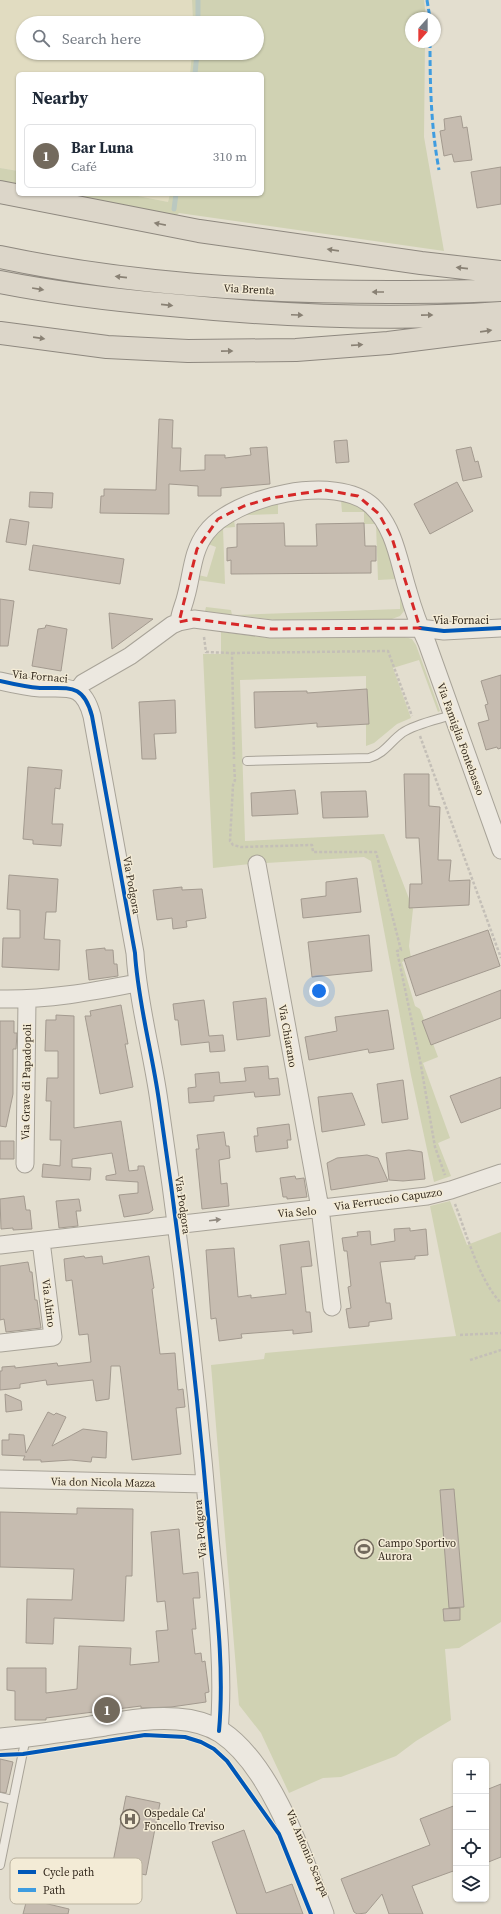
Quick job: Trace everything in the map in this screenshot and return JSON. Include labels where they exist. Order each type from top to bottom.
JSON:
[{"type":"highway","points":[[0,192],[16,195]]},
{"type":"highway","points":[[20,196],[198,231],[421,263],[501,272]]},
{"type":"highway","name":"Via Brenta","points":[[0,257],[92,274],[221,288],[313,292],[501,290]]},
{"type":"highway","name":"Via Brenta","points":[[0,282],[123,300],[230,311],[312,316],[501,313]]},
{"type":"highway","points":[[0,333],[107,347],[188,351],[304,349],[388,343],[501,329]]},
{"type":"street","name":"Via Fornaci","points":[[178,622],[197,550],[205,534],[218,519],[244,506],[270,498],[296,492],[334,490],[350,493],[361,498],[372,506],[384,522],[392,538],[420,628]]},
{"type":"street","name":"Via Fornaci","points":[[0,681],[31,687],[68,687],[77,691],[83,683],[130,656],[178,622],[194,619],[271,629],[420,628],[444,631],[501,628]]},
{"type":"street","name":"Via Famiglia Fontebasso","points":[[420,628],[501,850]]},
{"type":"street","name":"Via Podgora","points":[[77,691],[86,699],[92,716],[136,953],[137,983],[159,1099],[176,1225],[206,1484],[222,1698],[219,1731]]},
{"type":"street","name":"Via Chiarano","points":[[256,864],[320,1208]]},
{"type":"street","points":[[0,999],[27,999],[83,994],[137,983]]},
{"type":"street","name":"Via Grave di Papadopoli","points":[[25,1164],[27,999]]},
{"type":"street","name":"Via Ferruccio Capuzzo","points":[[320,1208],[428,1196],[501,1173]]},
{"type":"street","name":"Via Selo","points":[[176,1225],[320,1208],[332,1307]]},
{"type":"street","points":[[0,1245],[176,1225]]},
{"type":"street","name":"Via Altino","points":[[0,1343],[53,1337],[41,1241]]},
{"type":"street","name":"Via don Nicola Mazza","points":[[0,1479],[206,1484]]},
{"type":"street","name":"Via Antonio Scarpa","points":[[0,1739],[26,1737],[130,1721],[166,1719],[189,1720],[219,1731],[244,1753],[277,1804],[301,1854],[324,1914]]},
{"type":"lane","points":[[247,761],[369,758],[379,754],[402,733],[452,715]]},
{"type":"lane","points":[[0,1865],[26,1737]]},
{"type":"lane","points":[[0,1797],[14,1800]]},
{"type":"path","points":[[204,630],[206,652],[388,651],[501,958]]},
{"type":"path","points":[[232,653],[235,780],[233,785],[230,841],[233,845],[241,846],[312,845],[313,852],[376,852],[402,950],[397,951],[420,1060],[435,1147],[448,1181]]},
{"type":"path","points":[[453,1198],[476,1261],[490,1291],[501,1303]]},
{"type":"path","points":[[460,1335],[501,1332]]},
{"type":"path","points":[[470,1360],[501,1350]]},
{"type":"highlighted area","points":[[325,490],[358,496],[379,514],[392,538],[420,628],[271,629],[194,619],[179,622],[197,549],[218,519],[244,506],[271,498]]},
{"type":"shaded area","points":[[0,0],[192,0],[193,16],[16,16],[16,60],[191,60],[190,72],[16,72],[16,171],[0,168]]},
{"type":"shaded area","points":[[138,196],[170,196],[168,202]]},
{"type":"green space","points":[[192,0],[424,0],[425,12],[405,12],[405,48],[425,48],[424,137],[444,251],[179,213],[175,217],[66,196],[138,196],[168,202],[170,196],[264,196],[264,72],[190,72],[191,60],[264,60],[264,16],[193,16]]},
{"type":"green space","points":[[0,168],[16,171],[16,187],[0,183]]},
{"type":"green space","points":[[341,500],[354,504],[365,511],[373,519],[380,530],[390,554],[397,579],[378,580],[376,524],[364,524],[364,512],[342,512]]},
{"type":"green space","points":[[278,502],[278,514],[245,515],[234,520],[235,527],[223,528],[225,584],[197,580],[198,575],[207,577],[216,547],[208,544],[226,522]]},
{"type":"green space","points":[[400,598],[402,599],[404,611],[400,616],[392,619],[276,620],[235,615],[400,609]]},
{"type":"green space","points":[[206,607],[231,610],[232,615],[205,611]]},
{"type":"green space","points":[[221,632],[270,638],[401,636],[412,639],[416,645],[440,711],[438,712],[419,660],[393,668],[411,718],[397,724],[374,743],[366,746],[366,676],[240,680],[245,841],[384,834],[413,909],[409,946],[411,958],[402,962],[415,1006],[420,1009],[438,1057],[423,1063],[450,1138],[438,1143],[451,1176],[434,1182],[411,1075],[371,861],[364,857],[250,864],[213,868],[203,654],[221,654]]},
{"type":"green space","name":"Campo Sportivo Aurora","points":[[450,1201],[467,1245],[501,1232],[501,1622],[459,1648],[445,1649],[451,1720],[416,1741],[396,1756],[341,1777],[323,1778],[289,1793],[261,1733],[239,1705],[211,1365],[264,1359],[265,1353],[456,1336],[430,1206]]},
{"type":"building","points":[[461,116],[463,128],[467,127],[472,160],[454,162],[452,154],[444,156],[440,131],[445,130],[444,119]]},
{"type":"building","points":[[501,167],[501,204],[477,208],[471,172]]},
{"type":"building","points":[[159,419],[173,420],[172,448],[181,448],[180,471],[205,470],[205,455],[225,455],[225,458],[251,455],[250,448],[267,447],[270,484],[221,488],[221,496],[198,496],[198,486],[169,484],[169,514],[100,513],[101,496],[104,496],[104,489],[156,490]]},
{"type":"building","points":[[347,440],[349,462],[336,463],[334,441]]},
{"type":"building","points":[[471,447],[475,462],[478,461],[482,477],[463,481],[456,450]]},
{"type":"building","points":[[457,482],[473,511],[430,534],[414,504]]},
{"type":"building","points":[[30,492],[53,493],[52,508],[29,507]]},
{"type":"building","points":[[10,519],[29,522],[26,545],[6,542]]},
{"type":"building","points":[[284,523],[285,546],[317,546],[316,524],[364,523],[365,546],[376,546],[376,561],[371,561],[371,573],[231,574],[231,560],[227,561],[227,548],[237,547],[237,524]]},
{"type":"building","points":[[33,545],[124,559],[120,584],[29,570]]},
{"type":"building","points":[[0,599],[14,601],[8,646],[0,646]]},
{"type":"building","points":[[109,613],[153,619],[112,649]]},
{"type":"building","points":[[46,625],[67,629],[61,671],[32,666],[38,629],[45,628]]},
{"type":"building","points":[[501,675],[501,748],[498,749],[497,747],[486,750],[478,723],[489,720],[485,705],[488,704],[481,681]]},
{"type":"building","points":[[367,689],[369,724],[317,727],[317,723],[255,728],[254,692],[307,691],[307,693]]},
{"type":"building","points":[[175,700],[176,733],[154,734],[156,759],[142,759],[139,702]]},
{"type":"building","points":[[28,767],[62,770],[60,789],[55,788],[52,824],[63,824],[61,846],[33,844],[33,840],[23,839]]},
{"type":"building","points":[[404,774],[429,774],[429,806],[440,807],[438,860],[451,860],[449,881],[470,880],[469,905],[409,908],[410,884],[422,884],[419,838],[406,838]]},
{"type":"building","points":[[295,790],[298,814],[252,816],[251,793]]},
{"type":"building","points":[[366,791],[368,817],[323,818],[321,792]]},
{"type":"building","points":[[9,875],[58,879],[56,912],[46,912],[44,939],[60,940],[59,970],[2,967],[3,938],[20,938],[20,910],[7,909]]},
{"type":"building","points":[[357,878],[361,912],[303,918],[301,899],[326,896],[326,882]]},
{"type":"building","points":[[182,887],[182,890],[202,889],[206,918],[186,921],[187,927],[173,929],[172,918],[157,920],[153,890]]},
{"type":"building","points":[[488,930],[500,966],[416,996],[404,959]]},
{"type":"building","points":[[369,935],[372,971],[312,977],[308,942]]},
{"type":"building","points":[[105,948],[105,950],[113,950],[114,964],[117,964],[118,976],[89,980],[86,950]]},
{"type":"building","points":[[501,990],[501,1018],[431,1045],[422,1021]]},
{"type":"building","points":[[266,998],[270,1036],[237,1040],[233,1002]]},
{"type":"building","points":[[204,1000],[209,1036],[223,1035],[225,1051],[210,1052],[209,1042],[181,1045],[178,1020],[175,1020],[173,1004]]},
{"type":"building","points":[[121,1005],[128,1044],[125,1044],[133,1087],[100,1094],[85,1016],[91,1016],[90,1011]]},
{"type":"building","points":[[388,1010],[394,1049],[369,1053],[368,1049],[309,1060],[305,1037],[337,1031],[335,1017]]},
{"type":"building","points":[[56,1015],[74,1016],[74,1128],[121,1121],[129,1171],[138,1170],[138,1166],[144,1166],[153,1210],[149,1213],[124,1217],[119,1195],[138,1193],[138,1182],[106,1180],[106,1176],[116,1174],[112,1153],[72,1159],[72,1167],[91,1168],[90,1180],[42,1177],[43,1164],[60,1166],[61,1140],[50,1140],[51,1101],[46,1101],[47,1078],[58,1078],[58,1051],[45,1051],[46,1020],[56,1020]]},
{"type":"building","points":[[0,1021],[14,1021],[14,1033],[17,1033],[16,1049],[13,1049],[13,1094],[6,1127],[0,1126]]},
{"type":"building","points":[[268,1066],[269,1079],[278,1078],[280,1095],[255,1097],[254,1092],[214,1096],[214,1101],[189,1103],[188,1088],[196,1087],[195,1074],[219,1072],[220,1083],[246,1081],[244,1068]]},
{"type":"building","points":[[501,1077],[501,1108],[461,1123],[450,1096]]},
{"type":"building","points":[[403,1080],[408,1119],[382,1123],[377,1084]]},
{"type":"building","points":[[352,1093],[365,1125],[322,1132],[318,1097]]},
{"type":"building","points":[[289,1124],[291,1140],[287,1140],[288,1148],[256,1152],[254,1136],[258,1136],[257,1128]]},
{"type":"building","points":[[224,1132],[226,1146],[229,1146],[230,1158],[219,1160],[221,1184],[227,1183],[229,1206],[202,1209],[196,1149],[199,1149],[197,1135]]},
{"type":"building","points":[[0,1141],[14,1141],[14,1159],[0,1159]]},
{"type":"building","points":[[409,1150],[422,1152],[425,1179],[403,1181],[389,1180],[386,1153]]},
{"type":"building","points":[[367,1155],[378,1158],[388,1181],[331,1190],[327,1163],[337,1158]]},
{"type":"building","points":[[295,1176],[296,1179],[304,1178],[307,1197],[287,1199],[287,1197],[283,1197],[280,1178]]},
{"type":"building","points":[[24,1196],[26,1210],[30,1210],[32,1229],[1,1229],[0,1199]]},
{"type":"building","points":[[79,1199],[81,1211],[76,1211],[78,1226],[59,1228],[56,1201]]},
{"type":"building","points":[[410,1228],[410,1231],[426,1229],[428,1255],[415,1256],[415,1259],[380,1262],[386,1303],[390,1303],[392,1319],[369,1322],[369,1326],[349,1328],[346,1309],[351,1308],[348,1287],[351,1286],[347,1251],[344,1251],[342,1238],[358,1236],[357,1232],[370,1231],[371,1245],[395,1241],[394,1229]]},
{"type":"building","points":[[309,1241],[312,1266],[301,1267],[306,1312],[310,1312],[312,1332],[293,1334],[293,1330],[241,1334],[242,1338],[219,1341],[216,1318],[211,1319],[206,1250],[234,1248],[238,1297],[251,1295],[251,1298],[286,1294],[280,1245]]},
{"type":"building","points":[[84,1256],[85,1258],[102,1256],[103,1264],[149,1256],[154,1288],[152,1289],[160,1354],[175,1353],[178,1390],[183,1389],[185,1407],[176,1408],[181,1454],[132,1460],[120,1366],[111,1366],[109,1399],[96,1401],[93,1380],[47,1385],[46,1380],[20,1384],[20,1388],[0,1390],[0,1371],[2,1371],[2,1367],[15,1366],[15,1368],[57,1363],[58,1366],[91,1362],[88,1334],[79,1335],[72,1280],[66,1281],[64,1259]]},
{"type":"building","points":[[28,1262],[30,1272],[32,1272],[35,1300],[37,1300],[41,1328],[6,1332],[4,1319],[0,1320],[0,1266]]},
{"type":"building","points":[[5,1394],[21,1401],[22,1410],[6,1412]]},
{"type":"building","points":[[48,1412],[54,1415],[56,1413],[66,1417],[52,1446],[83,1429],[107,1432],[106,1458],[92,1457],[91,1462],[71,1460],[41,1462],[41,1460],[23,1460],[25,1456],[2,1455],[2,1440],[9,1440],[9,1434],[24,1435],[26,1453]]},
{"type":"building","points":[[454,1489],[464,1607],[449,1608],[440,1490]]},
{"type":"building","points":[[77,1508],[133,1509],[132,1576],[126,1576],[124,1621],[54,1618],[53,1644],[26,1643],[27,1599],[72,1600],[74,1569],[0,1567],[0,1512],[77,1514]]},
{"type":"building","points":[[179,1529],[183,1574],[198,1572],[200,1598],[193,1598],[196,1629],[192,1629],[195,1654],[201,1653],[202,1662],[205,1661],[209,1692],[205,1693],[206,1702],[171,1707],[141,1708],[141,1706],[46,1718],[46,1720],[15,1720],[15,1691],[7,1690],[7,1668],[46,1668],[46,1693],[77,1689],[79,1646],[131,1648],[130,1665],[159,1662],[156,1631],[168,1630],[165,1601],[157,1602],[151,1532]]},
{"type":"building","points":[[460,1608],[460,1620],[444,1621],[443,1609]]},
{"type":"building","points":[[0,1759],[13,1762],[6,1793],[0,1792]]},
{"type":"building","points":[[501,1784],[501,1857],[489,1862],[489,1794],[489,1789]]},
{"type":"building","points":[[126,1796],[160,1803],[146,1875],[142,1874],[142,1858],[114,1858]]},
{"type":"building","points":[[453,1806],[453,1871],[412,1886],[423,1914],[389,1914],[382,1894],[366,1913],[357,1914],[354,1912],[341,1879],[430,1845],[420,1819]]},
{"type":"building","points":[[244,1830],[266,1893],[292,1884],[303,1914],[237,1914],[212,1842]]},
{"type":"building","points":[[26,1904],[48,1904],[69,1909],[68,1914],[23,1914]]},
{"type":"waterway","points":[[198,0],[198,16]]},
{"type":"waterway","points":[[195,72],[196,60]]},
{"type":"waterway","points":[[174,209],[176,196]]},
{"type":"marked path","points":[[427,0],[429,12]]},
{"type":"marked path","points":[[430,48],[434,138],[439,170]]},
{"type":"cycle path","points":[[420,628],[444,631],[501,628]]},
{"type":"cycle path","points":[[0,681],[35,688],[66,688],[79,692],[84,697],[92,716],[135,953],[142,1009],[159,1101],[181,1260],[199,1420],[218,1629],[221,1680],[219,1731]]},
{"type":"cycle path","points":[[0,1755],[23,1754],[145,1735],[185,1737],[201,1742],[214,1749],[227,1761],[279,1834],[311,1914]]},
{"type":"place","name":"Campo Sportivo Aurora","points":[[364,1549]]},
{"type":"place","name":"Bar Luna","points":[[107,1710]]},
{"type":"place","name":"Ospedale Ca' Foncello Treviso","points":[[130,1819]]}]
